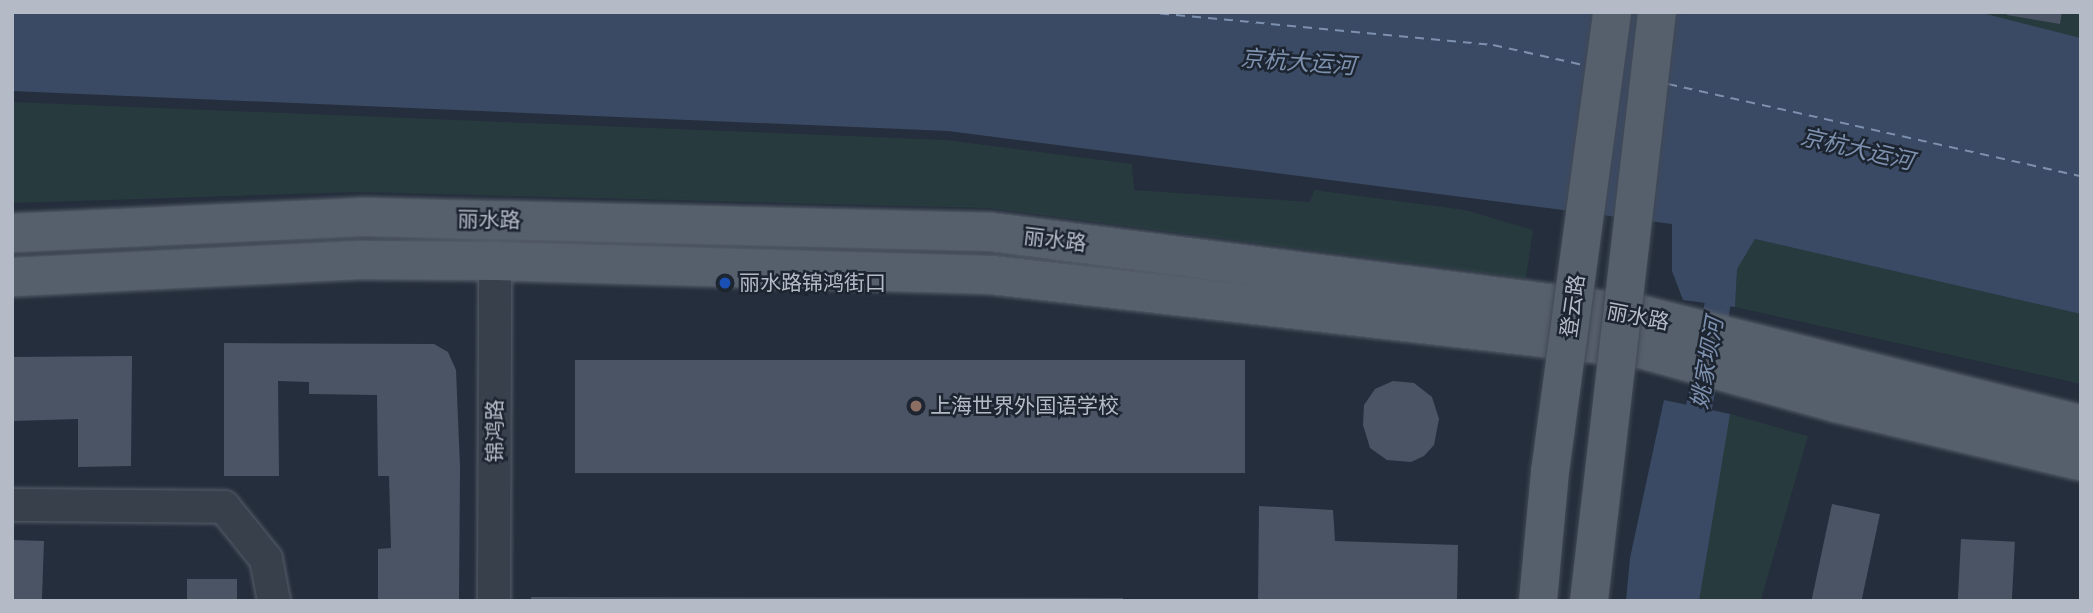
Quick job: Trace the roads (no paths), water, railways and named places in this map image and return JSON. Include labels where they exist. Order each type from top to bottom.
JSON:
[{"type":"main road","name":"登云路","points":[[1538,601],[1550,472],[1612,12]]},
{"type":"main road","points":[[1589,601],[1657,12]]},
{"type":"main road","name":"丽水路","points":[[12,233],[362,217],[991,232],[1641,332],[1790,371],[2081,461]]},
{"type":"main road","name":"丽水路","points":[[12,277],[364,260],[495,261],[992,275],[1641,332]]},
{"type":"main road","name":"丽水路","points":[[1790,371],[2081,425]]},
{"type":"street","name":"锦鸿路","points":[[494,601],[495,261]]},
{"type":"street","points":[[12,505],[225,507],[266,559],[274,601]]},
{"type":"water","name":"京杭大运河","points":[[12,12],[1978,12],[2081,38],[2081,314],[1755,239],[1737,269],[1735,307],[1683,300],[1672,271],[1672,224],[948,131],[12,91]]},
{"type":"water","points":[[1664,400],[1730,414],[1699,601],[1626,601],[1630,558]]},
{"type":"waterway","name":"姚家坝河","points":[[1693,441],[1724,268]]},
{"type":"place","name":"丽水路锦鸿街口","points":[[725,283]]},
{"type":"place","name":"上海世界外国语学校","points":[[916,406]]}]
